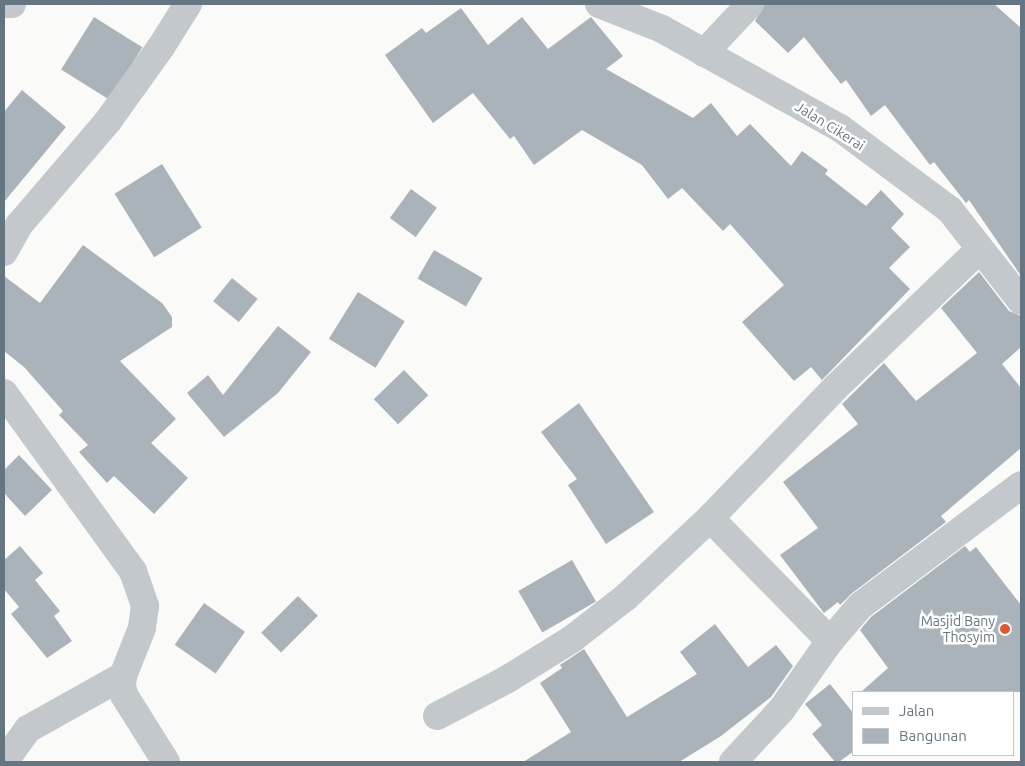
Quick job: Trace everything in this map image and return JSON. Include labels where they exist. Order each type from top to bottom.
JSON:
[{"type":"street","points":[[4,4],[12,4]]},
{"type":"street","points":[[4,252],[19,224],[108,121],[161,47],[188,4]]},
{"type":"street","name":"Jalan Cikerai","points":[[599,4],[662,29],[840,128],[950,210],[1021,301]]},
{"type":"street","points":[[704,53],[750,4]]},
{"type":"street","points":[[437,716],[506,680],[572,638],[626,597],[710,518],[836,387],[980,249]]},
{"type":"street","points":[[4,393],[132,571],[145,606],[142,628],[123,676],[124,695],[166,762]]},
{"type":"street","points":[[733,762],[782,709],[830,641],[860,606],[892,579],[938,549],[1021,485]]},
{"type":"street","points":[[710,518],[830,641]]},
{"type":"street","points":[[4,762],[28,729],[123,676]]},
{"type":"building","points":[[765,4],[994,4],[1021,28],[1021,276],[969,200],[966,203],[934,162],[930,165],[885,105],[871,116],[846,80],[841,84],[804,37],[788,53],[755,21]]},
{"type":"building","points":[[461,8],[488,45],[522,17],[548,49],[591,17],[623,56],[606,69],[693,118],[711,103],[737,136],[750,124],[791,166],[802,151],[828,170],[825,174],[866,206],[881,190],[904,214],[891,228],[910,247],[889,268],[910,289],[822,380],[811,367],[794,381],[742,322],[784,285],[730,224],[723,231],[682,188],[668,199],[642,165],[582,130],[534,165],[514,136],[510,139],[473,93],[433,123],[385,55],[422,28],[426,33]]},
{"type":"building","points":[[94,17],[142,47],[109,100],[61,70]]},
{"type":"building","points":[[22,90],[66,127],[4,202],[4,112]]},
{"type":"building","points":[[162,164],[202,228],[154,257],[115,194]]},
{"type":"building","points":[[411,189],[437,208],[416,237],[390,218]]},
{"type":"building","points":[[83,245],[162,303],[172,317],[172,327],[120,361],[176,419],[151,443],[188,478],[154,514],[114,476],[107,483],[79,452],[88,445],[59,415],[63,411],[24,367],[4,351],[4,276],[40,303]]},
{"type":"building","points":[[434,250],[482,278],[466,307],[418,279]]},
{"type":"building","points":[[979,272],[1009,311],[1021,316],[1021,347],[1002,364],[1021,388],[1021,448],[941,516],[946,522],[851,594],[840,605],[838,602],[824,613],[780,555],[818,528],[783,482],[858,424],[842,404],[884,363],[916,401],[977,353],[941,308]]},
{"type":"building","points":[[232,278],[258,299],[239,322],[213,301]]},
{"type":"building","points":[[358,292],[405,321],[375,368],[329,339]]},
{"type":"building","points":[[278,326],[311,352],[278,393],[224,437],[187,393],[208,375],[223,395]]},
{"type":"building","points":[[404,370],[428,395],[398,424],[374,399]]},
{"type":"building","points":[[579,403],[654,512],[606,544],[568,485],[577,479],[541,432]]},
{"type":"building","points":[[19,455],[52,490],[25,516],[4,493],[4,470]]},
{"type":"building","points":[[20,546],[43,573],[35,580],[60,611],[54,616],[72,641],[47,658],[11,614],[19,607],[4,589],[4,560]]},
{"type":"building","points":[[965,546],[970,552],[976,547],[1021,605],[1021,692],[862,691],[888,668],[860,630],[871,617]]},
{"type":"building","points":[[572,560],[596,602],[542,633],[518,591]]},
{"type":"building","points":[[298,596],[318,616],[281,653],[261,633]]},
{"type":"building","points":[[204,603],[245,632],[216,673],[175,645]]},
{"type":"building","points":[[715,624],[748,667],[776,645],[793,666],[771,697],[721,736],[679,762],[523,762],[571,732],[540,683],[562,668],[560,665],[584,649],[627,717],[697,674],[680,652]]},
{"type":"building","points":[[830,684],[852,712],[852,752],[839,762],[835,762],[812,734],[822,725],[805,704]]},
{"type":"place","name":"Masjid Bany Thosyim","points":[[1005,629]]}]
